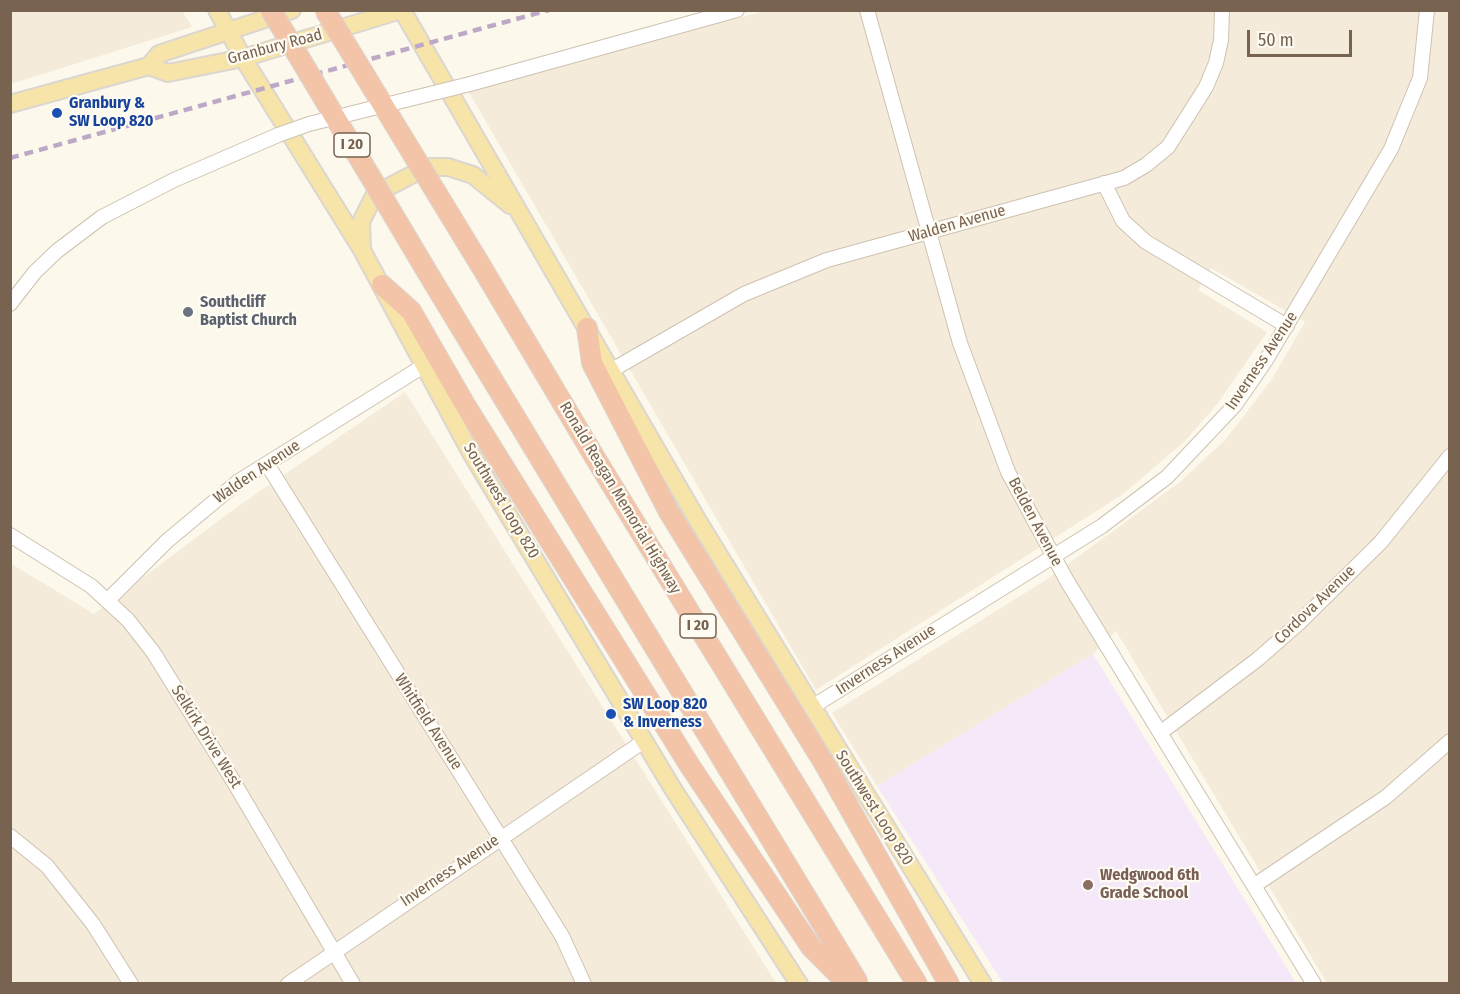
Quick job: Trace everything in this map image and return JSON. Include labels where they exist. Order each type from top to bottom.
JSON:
[{"type":"highway","name":"I 20","points":[[271,10],[858,984]]},
{"type":"highway","name":"Ronald Reagan Memorial Highway","points":[[325,10],[917,984]]},
{"type":"highway","points":[[382,285],[411,311],[459,395],[703,785],[811,947],[848,984]]},
{"type":"highway","points":[[587,328],[592,363],[669,512],[824,764],[949,984]]},
{"type":"main road","name":"Southwest Loop 820","points":[[217,10],[243,58],[362,250],[471,453],[644,741],[799,984]]},
{"type":"main road","name":"Granbury Road","points":[[10,104],[149,66],[159,54],[292,10]]},
{"type":"main road","name":"Southwest Loop 820","points":[[402,10],[698,521],[983,984]]},
{"type":"main road","name":"Granbury Road","points":[[149,66],[168,73],[243,58],[402,10]]},
{"type":"main road","points":[[362,250],[361,222],[369,202],[384,188],[427,167],[448,167],[473,175],[522,216]]},
{"type":"street","points":[[10,304],[35,272],[57,251],[102,217],[174,180],[278,135],[309,124],[470,84],[737,10]]},
{"type":"street","name":"Belden Avenue","points":[[867,10],[968,370],[1008,472],[1054,557],[1314,984]]},
{"type":"street","name":"Walden Avenue","points":[[612,370],[744,294],[827,260],[1124,178],[1146,165],[1168,147],[1187,121],[1216,63],[1221,40],[1222,10]]},
{"type":"street","name":"Inverness Avenue","points":[[812,707],[1102,526],[1167,477],[1235,405],[1287,326],[1391,149],[1405,120],[1420,78],[1427,10]]},
{"type":"street","points":[[1104,183],[1123,221],[1146,242],[1287,326]]},
{"type":"street","name":"Walden Avenue","points":[[108,600],[198,513],[267,464],[425,365]]},
{"type":"street","name":"Cordova Avenue","points":[[1160,733],[1299,624],[1381,542],[1449,456]]},
{"type":"street","name":"Whitfield Avenue","points":[[267,464],[562,936],[584,984]]},
{"type":"street","name":"Selkirk Drive West","points":[[10,535],[91,586],[128,620],[153,652],[232,779],[353,984]]},
{"type":"street","name":"Inverness Avenue","points":[[288,984],[501,836],[644,741]]},
{"type":"street","points":[[1255,885],[1386,796],[1449,741]]},
{"type":"street","points":[[10,836],[47,866],[93,924],[131,984]]},
{"type":"shaded area","points":[[11,10],[182,11],[192,27],[11,84]]},
{"type":"shaded area","points":[[765,11],[1449,11],[1449,983],[1327,983],[1116,631],[1093,654],[877,786],[832,713],[1046,580],[1180,482],[1226,439],[1272,379],[1305,322],[1211,268],[1198,290],[1267,332],[1218,403],[1185,441],[1123,494],[816,690],[467,89]]},
{"type":"shaded area","points":[[405,392],[776,983],[11,983],[10,563],[94,614],[237,507]]},
{"type":"shaded area","name":"Wedgwood 6th Grade School","points":[[1093,654],[1296,983],[1003,983],[877,786]]},
{"type":"railway","points":[[10,158],[549,10]]},
{"type":"place","name":"Granbury & SW Loop 820","points":[[57,113]]},
{"type":"place","name":"Southcliff Baptist Church","points":[[188,312]]},
{"type":"place","name":"SW Loop 820 & Inverness","points":[[611,714]]},
{"type":"place","name":"Wedgwood 6th Grade School","points":[[1088,885]]}]
